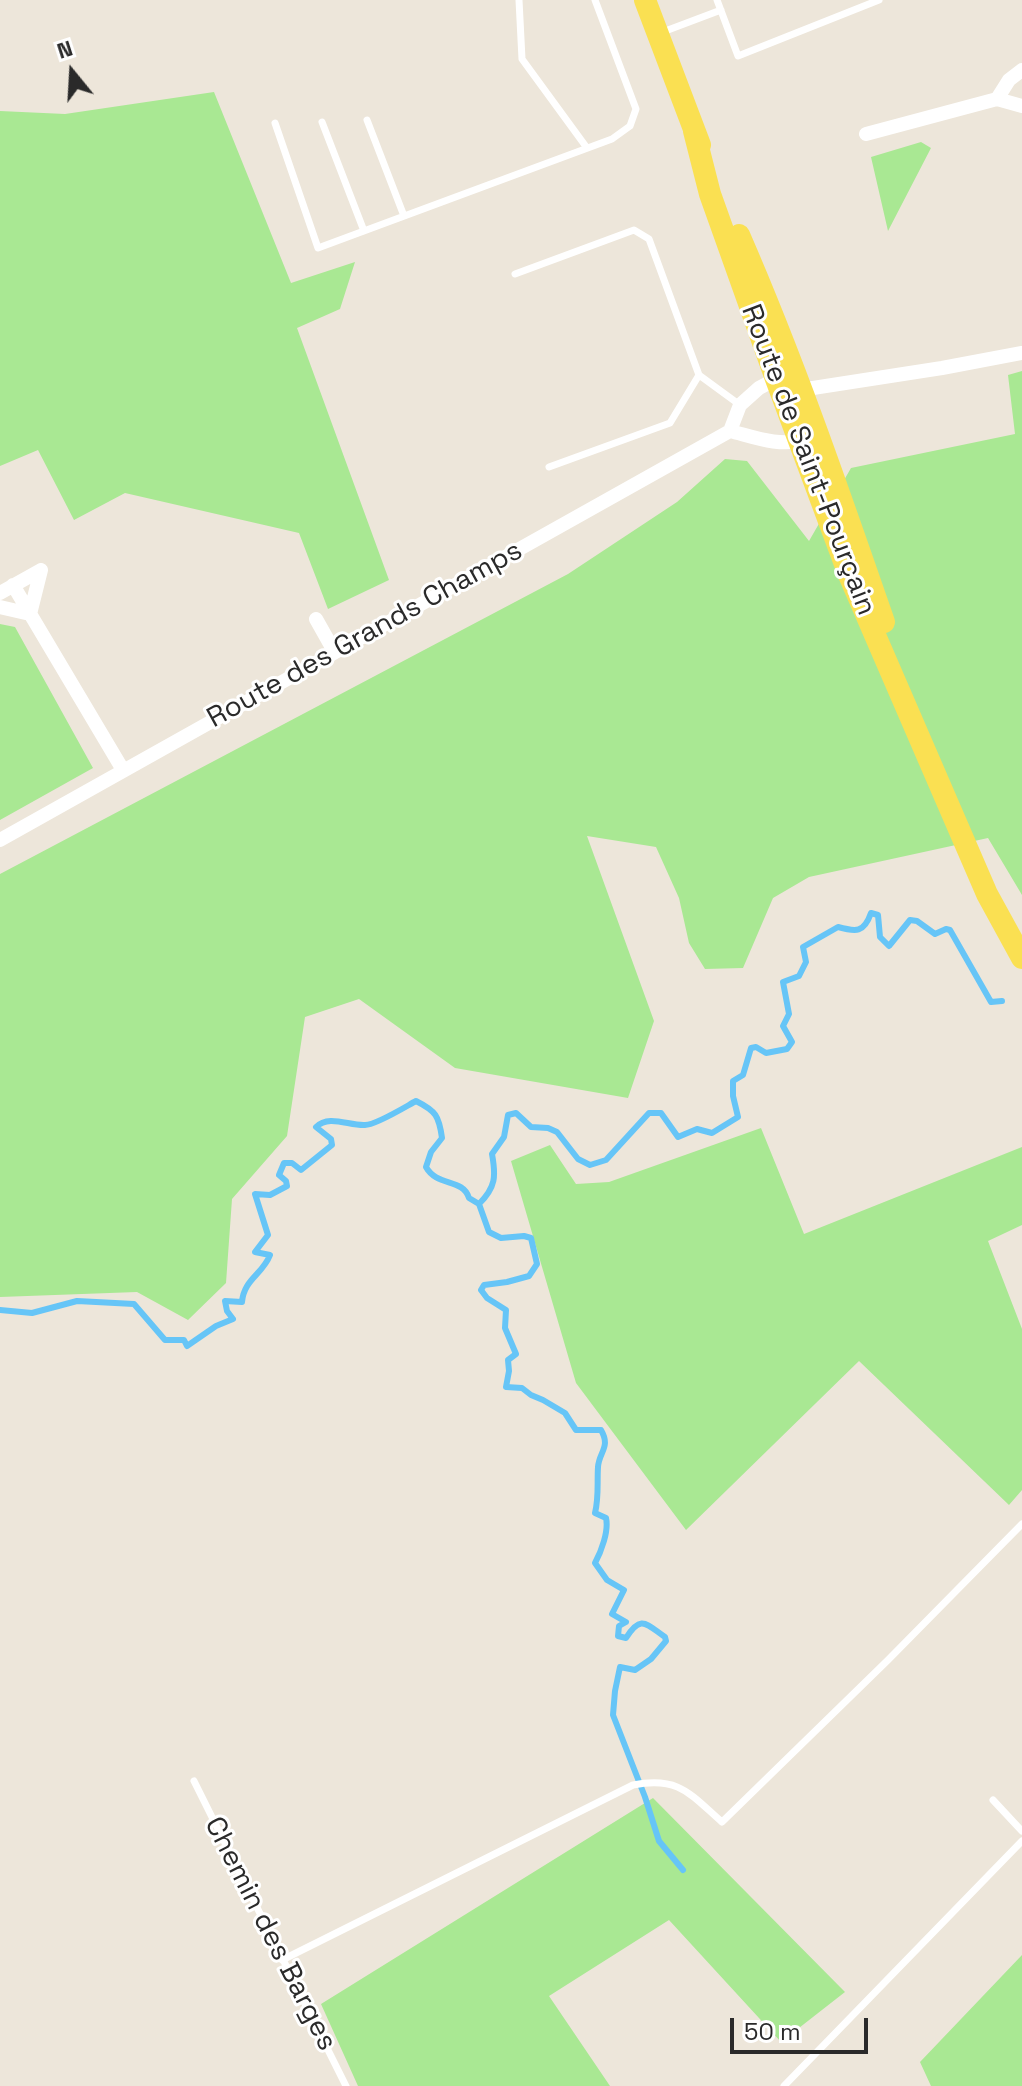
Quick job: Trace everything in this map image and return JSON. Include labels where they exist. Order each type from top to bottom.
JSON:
[{"type":"main road","name":"Route de Saint-Pourçain","points":[[645,0],[694,131],[766,297],[800,390],[808,438],[849,575],[987,894],[1022,958]]},
{"type":"main road","name":"Route de Saint-Pourçain","points":[[694,131],[710,194],[776,379],[808,438]]},
{"type":"street","points":[[997,99],[1009,80],[1022,70]]},
{"type":"street","points":[[866,134],[997,99],[1022,106]]},
{"type":"street","points":[[808,438],[776,442],[730,431],[740,405],[759,388],[776,379],[800,390],[1022,353]]},
{"type":"street","name":"Route des Grands Champs","points":[[0,840],[730,431]]},
{"type":"street","points":[[30,614],[41,570],[6,589],[30,614],[123,770]]},
{"type":"street","points":[[0,607],[30,614]]},
{"type":"street","points":[[316,619],[334,651]]},
{"type":"lane","points":[[519,0],[522,59],[587,148]]},
{"type":"lane","points":[[275,123],[318,248],[612,139],[630,126],[636,109],[595,0]]},
{"type":"lane","points":[[717,0],[738,56],[879,0]]},
{"type":"lane","points":[[658,34],[721,10]]},
{"type":"lane","points":[[367,120],[404,216]]},
{"type":"lane","points":[[322,122],[364,231]]},
{"type":"lane","points":[[515,274],[634,230],[649,239],[699,375],[740,405]]},
{"type":"lane","points":[[549,467],[670,423],[699,375]]},
{"type":"lane","points":[[282,1960],[633,1785],[654,1781],[677,1786],[722,1822],[1022,1524]]},
{"type":"lane","name":"Chemin des Barges","points":[[194,1781],[346,2086]]},
{"type":"lane","points":[[993,1800],[1022,1831]]},
{"type":"lane","points":[[784,2086],[1022,1841]]},
{"type":"green space","points":[[214,92],[291,283],[355,262],[340,309],[297,328],[389,580],[328,609],[299,533],[125,493],[74,520],[38,450],[0,466],[0,111],[65,114]]},
{"type":"green space","points":[[921,142],[931,148],[888,231],[871,157]]},
{"type":"green space","points":[[1022,371],[1022,895],[988,838],[809,877],[773,898],[743,968],[705,969],[689,943],[679,898],[656,847],[587,836],[654,1021],[628,1098],[455,1068],[359,999],[305,1017],[287,1136],[232,1199],[226,1283],[188,1320],[137,1292],[0,1297],[0,874],[568,574],[677,502],[725,459],[747,461],[809,541],[851,468],[1015,434],[1008,375]]},
{"type":"green space","points":[[0,624],[15,627],[93,768],[0,820]]},
{"type":"green space","points":[[761,1128],[804,1234],[1022,1147],[1022,1225],[988,1241],[1022,1329],[1022,1490],[1009,1505],[859,1361],[686,1530],[576,1383],[511,1161],[550,1145],[576,1184],[609,1182]]},
{"type":"green space","points":[[653,1798],[845,1992],[781,2042],[669,1920],[549,1996],[610,2086],[358,2086],[321,2004]]},
{"type":"green space","points":[[1022,1955],[1022,2086],[931,2086],[920,2062]]},
{"type":"waterway","points":[[479,1204],[492,1187],[492,1154],[504,1137],[508,1115],[516,1113],[531,1127],[557,1132],[578,1159],[590,1165],[606,1160],[649,1113],[661,1113],[678,1137],[697,1129],[712,1133],[738,1117],[733,1081],[743,1075],[751,1048],[756,1047],[766,1053],[787,1049],[792,1042],[783,1026],[789,1014],[783,982],[799,976],[806,962],[803,947],[838,927],[850,930],[862,928],[871,913],[878,915],[880,937],[889,946],[910,920],[917,921],[935,934],[950,930],[991,1002],[1002,1001]]},
{"type":"waterway","points":[[0,1310],[32,1313],[77,1301],[134,1304],[165,1340],[184,1340],[187,1346],[216,1326],[233,1319],[225,1301],[242,1302],[246,1288],[267,1262],[270,1255],[255,1252],[268,1235],[255,1194],[270,1195],[287,1186],[279,1175],[284,1163],[292,1163],[301,1170],[332,1145],[331,1139],[316,1127],[327,1121],[370,1124],[416,1101],[435,1115],[442,1138],[431,1152],[426,1167],[437,1177],[461,1188],[479,1204]]},
{"type":"waterway","points":[[479,1204],[489,1232],[501,1238],[531,1238],[537,1264],[529,1276],[484,1285],[481,1290],[487,1298],[506,1310],[505,1328],[516,1354],[508,1360],[506,1387],[522,1388],[565,1413],[576,1430],[601,1430],[604,1436],[595,1513],[606,1518],[606,1529],[595,1563],[607,1580],[624,1590],[612,1614],[626,1622],[619,1626],[618,1636],[626,1638],[636,1626],[644,1624],[665,1637],[666,1641],[651,1659],[635,1670],[620,1667],[613,1715],[659,1841],[683,1870]]}]
